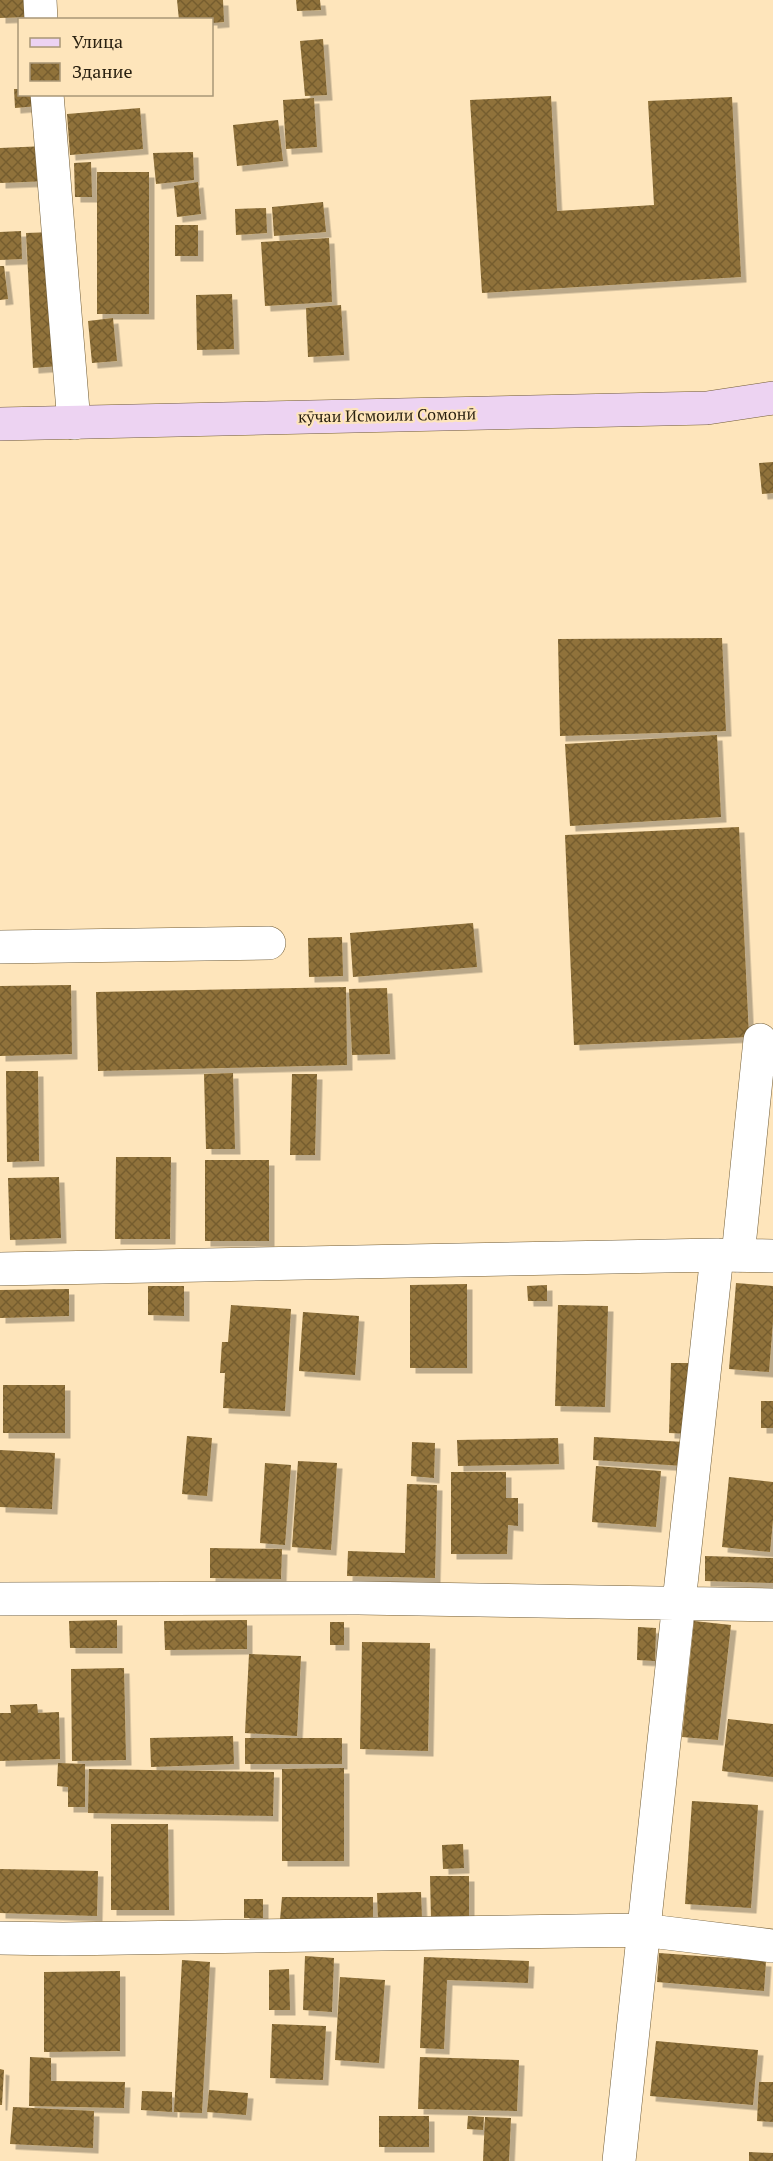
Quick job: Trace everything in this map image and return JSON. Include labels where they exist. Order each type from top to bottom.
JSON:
[{"type":"main road","name":"кӯчаи Исмоили Сомонӣ","points":[[0,424],[707,408],[773,398]]},
{"type":"street","points":[[40,0],[42,18]]},
{"type":"street","points":[[47,96],[74,423]]},
{"type":"street","points":[[0,947],[269,943]]},
{"type":"street","points":[[619,2161],[642,1930],[680,1603],[760,1040]]},
{"type":"street","points":[[0,1269],[773,1256]]},
{"type":"street","points":[[0,1599],[358,1598],[773,1605]]},
{"type":"street","points":[[0,1938],[642,1930],[773,1946]]},
{"type":"building","points":[[0,0],[26,0],[27,17],[0,18]]},
{"type":"building","points":[[177,0],[223,0],[224,22],[213,23],[213,18],[179,18]]},
{"type":"building","points":[[296,0],[320,0],[321,10],[297,11]]},
{"type":"building","points":[[323,39],[327,95],[305,96],[300,41]]},
{"type":"building","points":[[14,89],[18,89],[18,96],[37,96],[38,106],[15,108]]},
{"type":"building","points":[[551,96],[557,211],[654,205],[648,101],[732,97],[741,277],[482,293],[470,100]]},
{"type":"building","points":[[314,98],[317,147],[286,149],[283,100]]},
{"type":"building","points":[[140,108],[143,149],[70,155],[67,114]]},
{"type":"building","points":[[278,120],[283,161],[237,166],[233,125]]},
{"type":"building","points":[[46,146],[48,181],[0,183],[0,148]]},
{"type":"building","points":[[193,152],[194,180],[156,184],[153,153]]},
{"type":"building","points":[[91,162],[92,197],[75,197],[74,163]]},
{"type":"building","points":[[97,172],[149,172],[149,314],[97,314]]},
{"type":"building","points":[[198,182],[201,214],[177,217],[174,186]]},
{"type":"building","points":[[323,202],[326,232],[274,236],[272,207]]},
{"type":"building","points":[[266,208],[267,233],[236,235],[235,209]]},
{"type":"building","points":[[175,225],[198,225],[198,256],[175,256]]},
{"type":"building","points":[[21,231],[22,259],[0,260],[0,232]]},
{"type":"building","points":[[54,232],[60,366],[33,368],[26,233]]},
{"type":"building","points":[[329,238],[332,302],[265,306],[261,242]]},
{"type":"building","points":[[0,266],[4,266],[8,299],[0,300]]},
{"type":"building","points":[[232,294],[234,349],[197,350],[196,295]]},
{"type":"building","points":[[341,305],[344,355],[308,357],[306,308]]},
{"type":"building","points":[[113,318],[117,361],[92,363],[88,321]]},
{"type":"building","points":[[773,462],[773,493],[762,494],[759,463]]},
{"type":"building","points":[[722,638],[726,731],[560,736],[558,639]]},
{"type":"building","points":[[717,735],[721,817],[570,826],[565,744]]},
{"type":"building","points":[[739,827],[749,1037],[574,1045],[565,835]]},
{"type":"building","points":[[473,923],[477,967],[353,977],[350,933]]},
{"type":"building","points":[[342,937],[343,976],[309,977],[308,938]]},
{"type":"building","points":[[71,985],[72,1054],[0,1056],[0,986]]},
{"type":"building","points":[[346,987],[347,1065],[98,1071],[96,992]]},
{"type":"building","points":[[387,988],[390,1054],[352,1055],[349,989]]},
{"type":"building","points":[[6,1071],[38,1071],[39,1161],[7,1162]]},
{"type":"building","points":[[233,1073],[235,1149],[206,1149],[204,1074]]},
{"type":"building","points":[[292,1074],[317,1074],[315,1155],[290,1155]]},
{"type":"building","points":[[116,1157],[171,1157],[170,1239],[115,1239]]},
{"type":"building","points":[[205,1160],[269,1160],[269,1241],[205,1241]]},
{"type":"building","points":[[59,1177],[61,1238],[10,1240],[8,1178]]},
{"type":"building","points":[[736,1283],[773,1286],[769,1372],[729,1369]]},
{"type":"building","points":[[467,1284],[467,1368],[410,1368],[410,1285]]},
{"type":"building","points":[[547,1285],[547,1301],[528,1301],[527,1286]]},
{"type":"building","points":[[148,1286],[184,1286],[184,1316],[148,1315]]},
{"type":"building","points":[[69,1289],[69,1316],[0,1318],[0,1290]]},
{"type":"building","points":[[231,1305],[291,1309],[285,1411],[223,1408],[225,1373],[220,1373],[222,1342],[228,1342]]},
{"type":"building","points":[[558,1305],[608,1306],[605,1407],[555,1406]]},
{"type":"building","points":[[303,1312],[359,1316],[355,1375],[299,1371]]},
{"type":"building","points":[[671,1363],[695,1363],[693,1434],[669,1433]]},
{"type":"building","points":[[3,1385],[65,1385],[65,1433],[3,1433]]},
{"type":"building","points":[[761,1401],[773,1401],[773,1428],[761,1428]]},
{"type":"building","points":[[187,1436],[212,1438],[207,1496],[182,1494]]},
{"type":"building","points":[[594,1437],[685,1442],[683,1466],[593,1460]]},
{"type":"building","points":[[558,1438],[559,1464],[458,1466],[457,1440]]},
{"type":"building","points":[[412,1442],[435,1443],[434,1478],[411,1476]]},
{"type":"building","points":[[0,1450],[55,1453],[52,1509],[0,1507]]},
{"type":"building","points":[[298,1461],[337,1463],[331,1550],[292,1547]]},
{"type":"building","points":[[265,1463],[291,1465],[285,1545],[260,1543]]},
{"type":"building","points":[[596,1466],[661,1471],[656,1527],[592,1522]]},
{"type":"building","points":[[451,1472],[506,1472],[506,1498],[518,1498],[518,1526],[508,1525],[507,1554],[451,1554]]},
{"type":"building","points":[[729,1477],[773,1482],[770,1552],[722,1547]]},
{"type":"building","points":[[407,1484],[437,1485],[435,1578],[347,1576],[348,1551],[405,1553]]},
{"type":"building","points":[[210,1548],[282,1549],[281,1579],[210,1578]]},
{"type":"building","points":[[705,1556],[773,1558],[773,1583],[705,1581]]},
{"type":"building","points":[[117,1620],[117,1648],[70,1648],[69,1621]]},
{"type":"building","points":[[247,1620],[247,1649],[165,1650],[164,1621]]},
{"type":"building","points":[[694,1621],[731,1625],[718,1740],[682,1737]]},
{"type":"building","points":[[330,1622],[344,1622],[344,1645],[330,1645]]},
{"type":"building","points":[[638,1627],[656,1628],[655,1661],[637,1660]]},
{"type":"building","points":[[362,1642],[430,1643],[428,1751],[360,1749]]},
{"type":"building","points":[[249,1654],[301,1656],[297,1736],[245,1733]]},
{"type":"building","points":[[124,1668],[126,1760],[72,1761],[71,1669]]},
{"type":"building","points":[[37,1704],[38,1713],[59,1712],[60,1759],[0,1761],[0,1713],[11,1713],[10,1705]]},
{"type":"building","points":[[728,1719],[773,1724],[773,1777],[722,1771]]},
{"type":"building","points":[[233,1736],[234,1764],[151,1767],[150,1738]]},
{"type":"building","points":[[245,1738],[342,1738],[342,1764],[245,1764]]},
{"type":"building","points":[[58,1763],[85,1764],[85,1807],[68,1807],[68,1787],[57,1786]]},
{"type":"building","points":[[344,1768],[344,1861],[282,1861],[282,1769]]},
{"type":"building","points":[[89,1769],[274,1772],[273,1816],[88,1813]]},
{"type":"building","points":[[692,1801],[758,1805],[751,1908],[685,1904]]},
{"type":"building","points":[[111,1824],[168,1824],[169,1910],[111,1910]]},
{"type":"building","points":[[463,1844],[464,1868],[443,1869],[442,1845]]},
{"type":"building","points":[[0,1869],[98,1871],[97,1916],[0,1913]]},
{"type":"building","points":[[430,1876],[469,1876],[469,1919],[431,1919]]},
{"type":"building","points":[[421,1892],[422,1919],[378,1920],[377,1893]]},
{"type":"building","points":[[282,1897],[373,1897],[373,1920],[280,1920]]},
{"type":"building","points":[[244,1899],[263,1899],[263,1918],[244,1918]]},
{"type":"building","points":[[659,1953],[766,1961],[764,1991],[657,1982]]},
{"type":"building","points":[[305,1956],[334,1958],[332,2012],[303,2010]]},
{"type":"building","points":[[424,1957],[529,1961],[528,1983],[447,1980],[444,2049],[420,2048]]},
{"type":"building","points":[[182,1960],[210,1962],[202,2113],[174,2112]]},
{"type":"building","points":[[289,1969],[290,2010],[269,2010],[269,1970]]},
{"type":"building","points":[[120,1971],[120,2051],[44,2052],[44,1972]]},
{"type":"building","points":[[340,1977],[385,1980],[379,2063],[335,2060]]},
{"type":"building","points":[[272,2024],[326,2026],[323,2080],[270,2078]]},
{"type":"building","points":[[656,2041],[758,2050],[753,2105],[650,2096]]},
{"type":"building","points":[[30,2057],[51,2058],[51,2081],[125,2082],[124,2108],[29,2106]]},
{"type":"building","points":[[420,2057],[519,2060],[517,2111],[418,2109]]},
{"type":"building","points":[[0,2069],[4,2070],[2,2105],[0,2105]]},
{"type":"building","points":[[759,2082],[773,2082],[773,2122],[757,2121]]},
{"type":"building","points":[[209,2090],[248,2093],[246,2115],[207,2112]]},
{"type":"building","points":[[142,2091],[172,2092],[172,2112],[141,2110]]},
{"type":"building","points":[[13,2107],[94,2111],[93,2148],[10,2144]]},
{"type":"building","points":[[379,2116],[429,2116],[429,2147],[379,2147]]},
{"type":"building","points":[[468,2116],[484,2117],[483,2130],[467,2129]]},
{"type":"building","points":[[485,2117],[511,2118],[509,2161],[483,2161]]},
{"type":"building","points":[[749,2152],[773,2153],[773,2161],[749,2161]]}]
